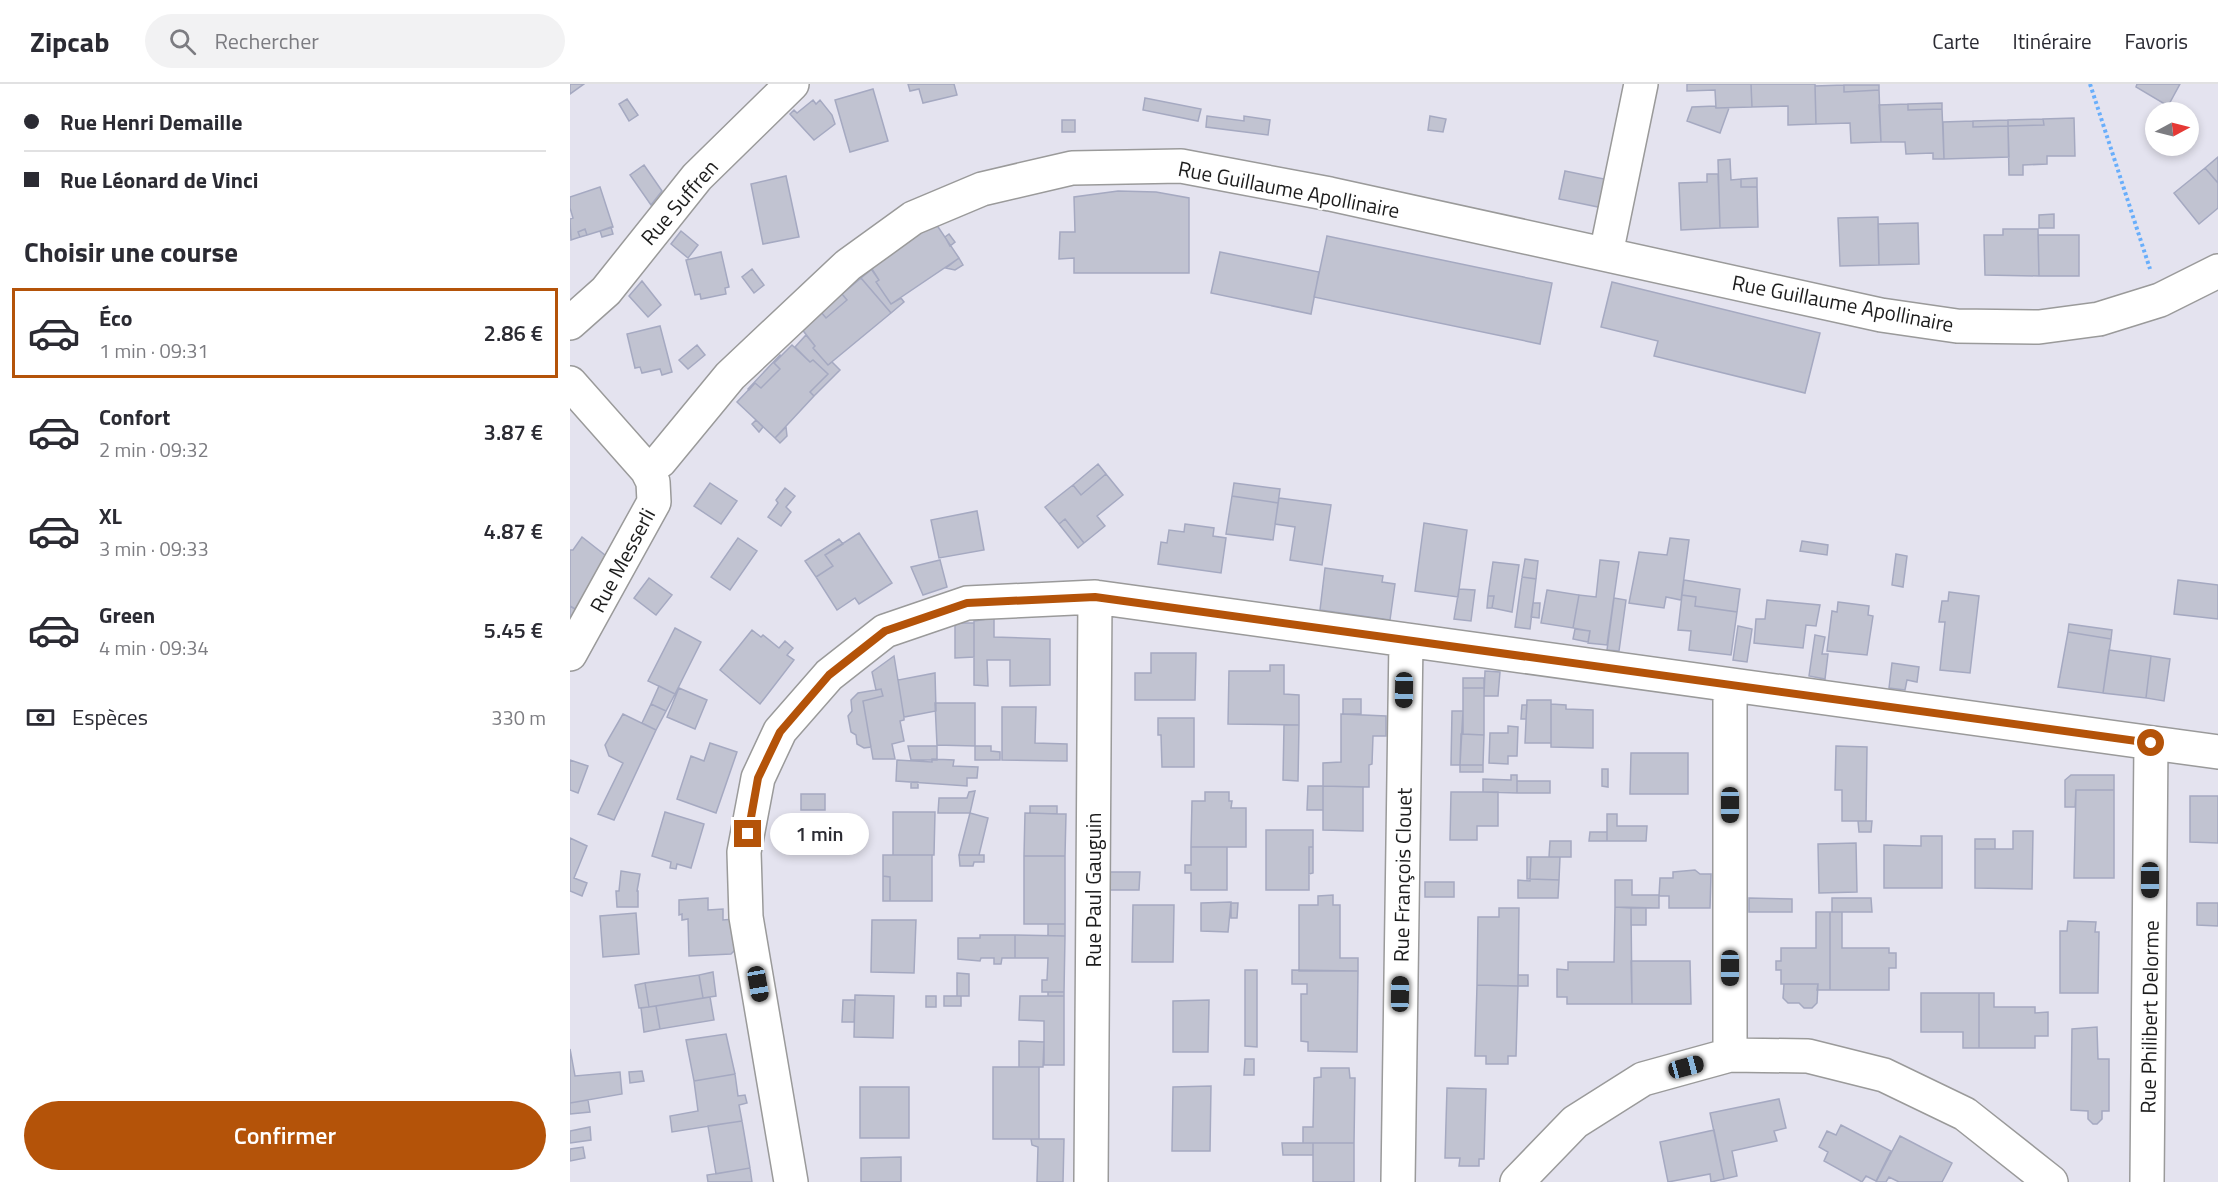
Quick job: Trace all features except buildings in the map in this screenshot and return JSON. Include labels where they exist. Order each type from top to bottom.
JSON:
[{"type":"street","name":"Rue Suffren","points":[[570,323],[606,291],[697,177],[792,84]]},
{"type":"street","points":[[1606,254],[1641,84]]},
{"type":"street","name":"Rue Guillaume Apollinaire","points":[[647,470],[660,461],[730,376],[848,265],[913,218],[982,189],[1071,168],[1181,166],[1330,194],[1881,315],[1957,326],[2039,327],[2099,319],[2160,300],[2218,271]]},
{"type":"street","name":"Rue Messerli","points":[[570,383],[647,470],[653,482],[654,502],[570,654]]},
{"type":"street","points":[[791,1182],[746,917],[744,852],[758,778],[780,732],[829,675],[885,631],[967,603],[1095,597],[2218,752]]},
{"type":"street","name":"Rue Paul Gauguin","points":[[1091,1182],[1095,597]]},
{"type":"street","name":"Rue François Clouet","points":[[1398,1182],[1406,640]]},
{"type":"street","points":[[1730,685],[1730,1055]]},
{"type":"street","name":"Rue Philibert Delorme","points":[[2147,1182],[2151,743]]},
{"type":"street","points":[[1517,1182],[1575,1122],[1642,1079],[1730,1055],[1808,1056],[1884,1075],[1965,1114],[2051,1182]]},
{"type":"path","points":[[2090,84],[2160,300]]},
{"type":"route","points":[[748,834],[758,778],[780,732],[829,675],[885,631],[967,603],[1095,597],[2151,743]]}]
